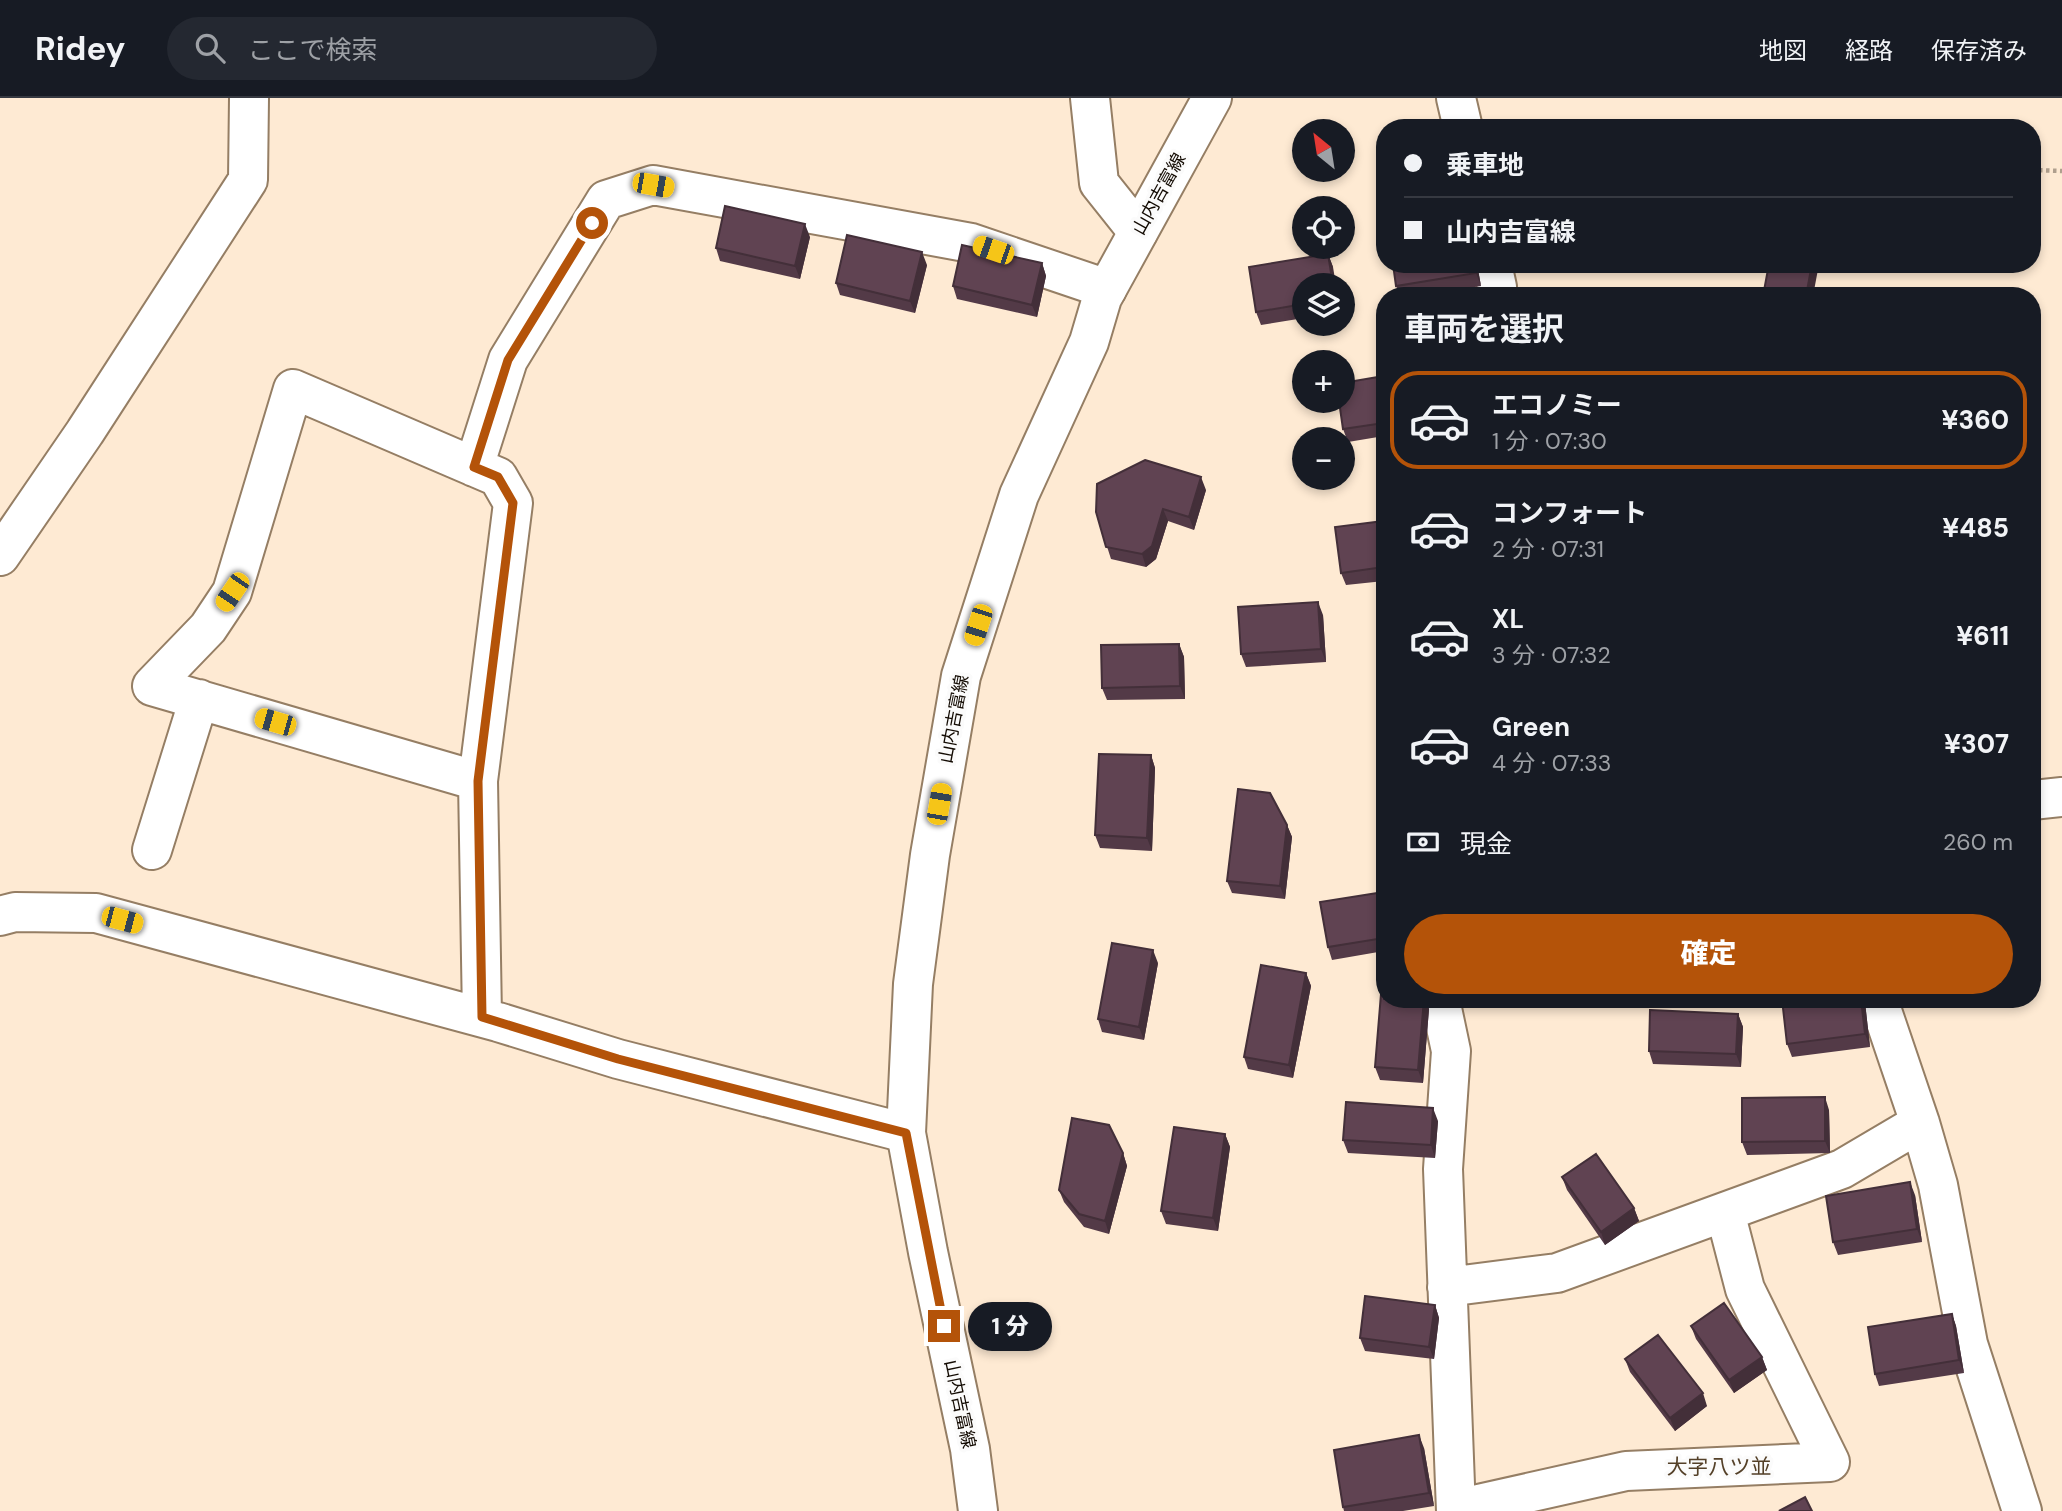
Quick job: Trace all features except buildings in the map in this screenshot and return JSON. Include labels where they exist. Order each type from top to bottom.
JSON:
[{"type":"street","points":[[0,556],[85,432],[248,180],[249,98]]},
{"type":"street","points":[[1090,98],[1099,183],[1138,232]]},
{"type":"street","name":"山内吉富線","points":[[978,1511],[970,1449],[906,1133],[913,984],[930,855],[961,676],[1019,495],[1088,342],[1107,289],[1212,98]]},
{"type":"street","points":[[1456,98],[1461,119]]},
{"type":"street","points":[[474,467],[508,360],[606,200],[653,185],[971,243],[1107,289]]},
{"type":"street","points":[[478,781],[152,686],[208,628],[232,592],[293,389],[498,477],[513,503],[478,781],[482,1017]]},
{"type":"street","points":[[152,850],[199,699]]},
{"type":"street","points":[[2041,799],[2062,797]]},
{"type":"street","points":[[0,916],[15,912],[96,913],[482,1017],[618,1059],[906,1133]]},
{"type":"street","points":[[1442,1008],[1451,1051],[1443,1169],[1456,1510],[1626,1471],[1830,1462],[1745,1289],[1726,1212]]},
{"type":"street","points":[[1881,1008],[1938,1185],[1968,1344],[2022,1511]]},
{"type":"street","points":[[1447,1287],[1557,1273],[1842,1170],[1920,1123]]},
{"type":"path","points":[[2041,170],[2062,171]]},
{"type":"district","name":"大字八ツ並","points":[[1719,1467]]},
{"type":"route","points":[[592,223],[508,360],[474,467],[498,477],[513,503],[478,781],[482,1017],[618,1059],[906,1133],[944,1326]]}]
